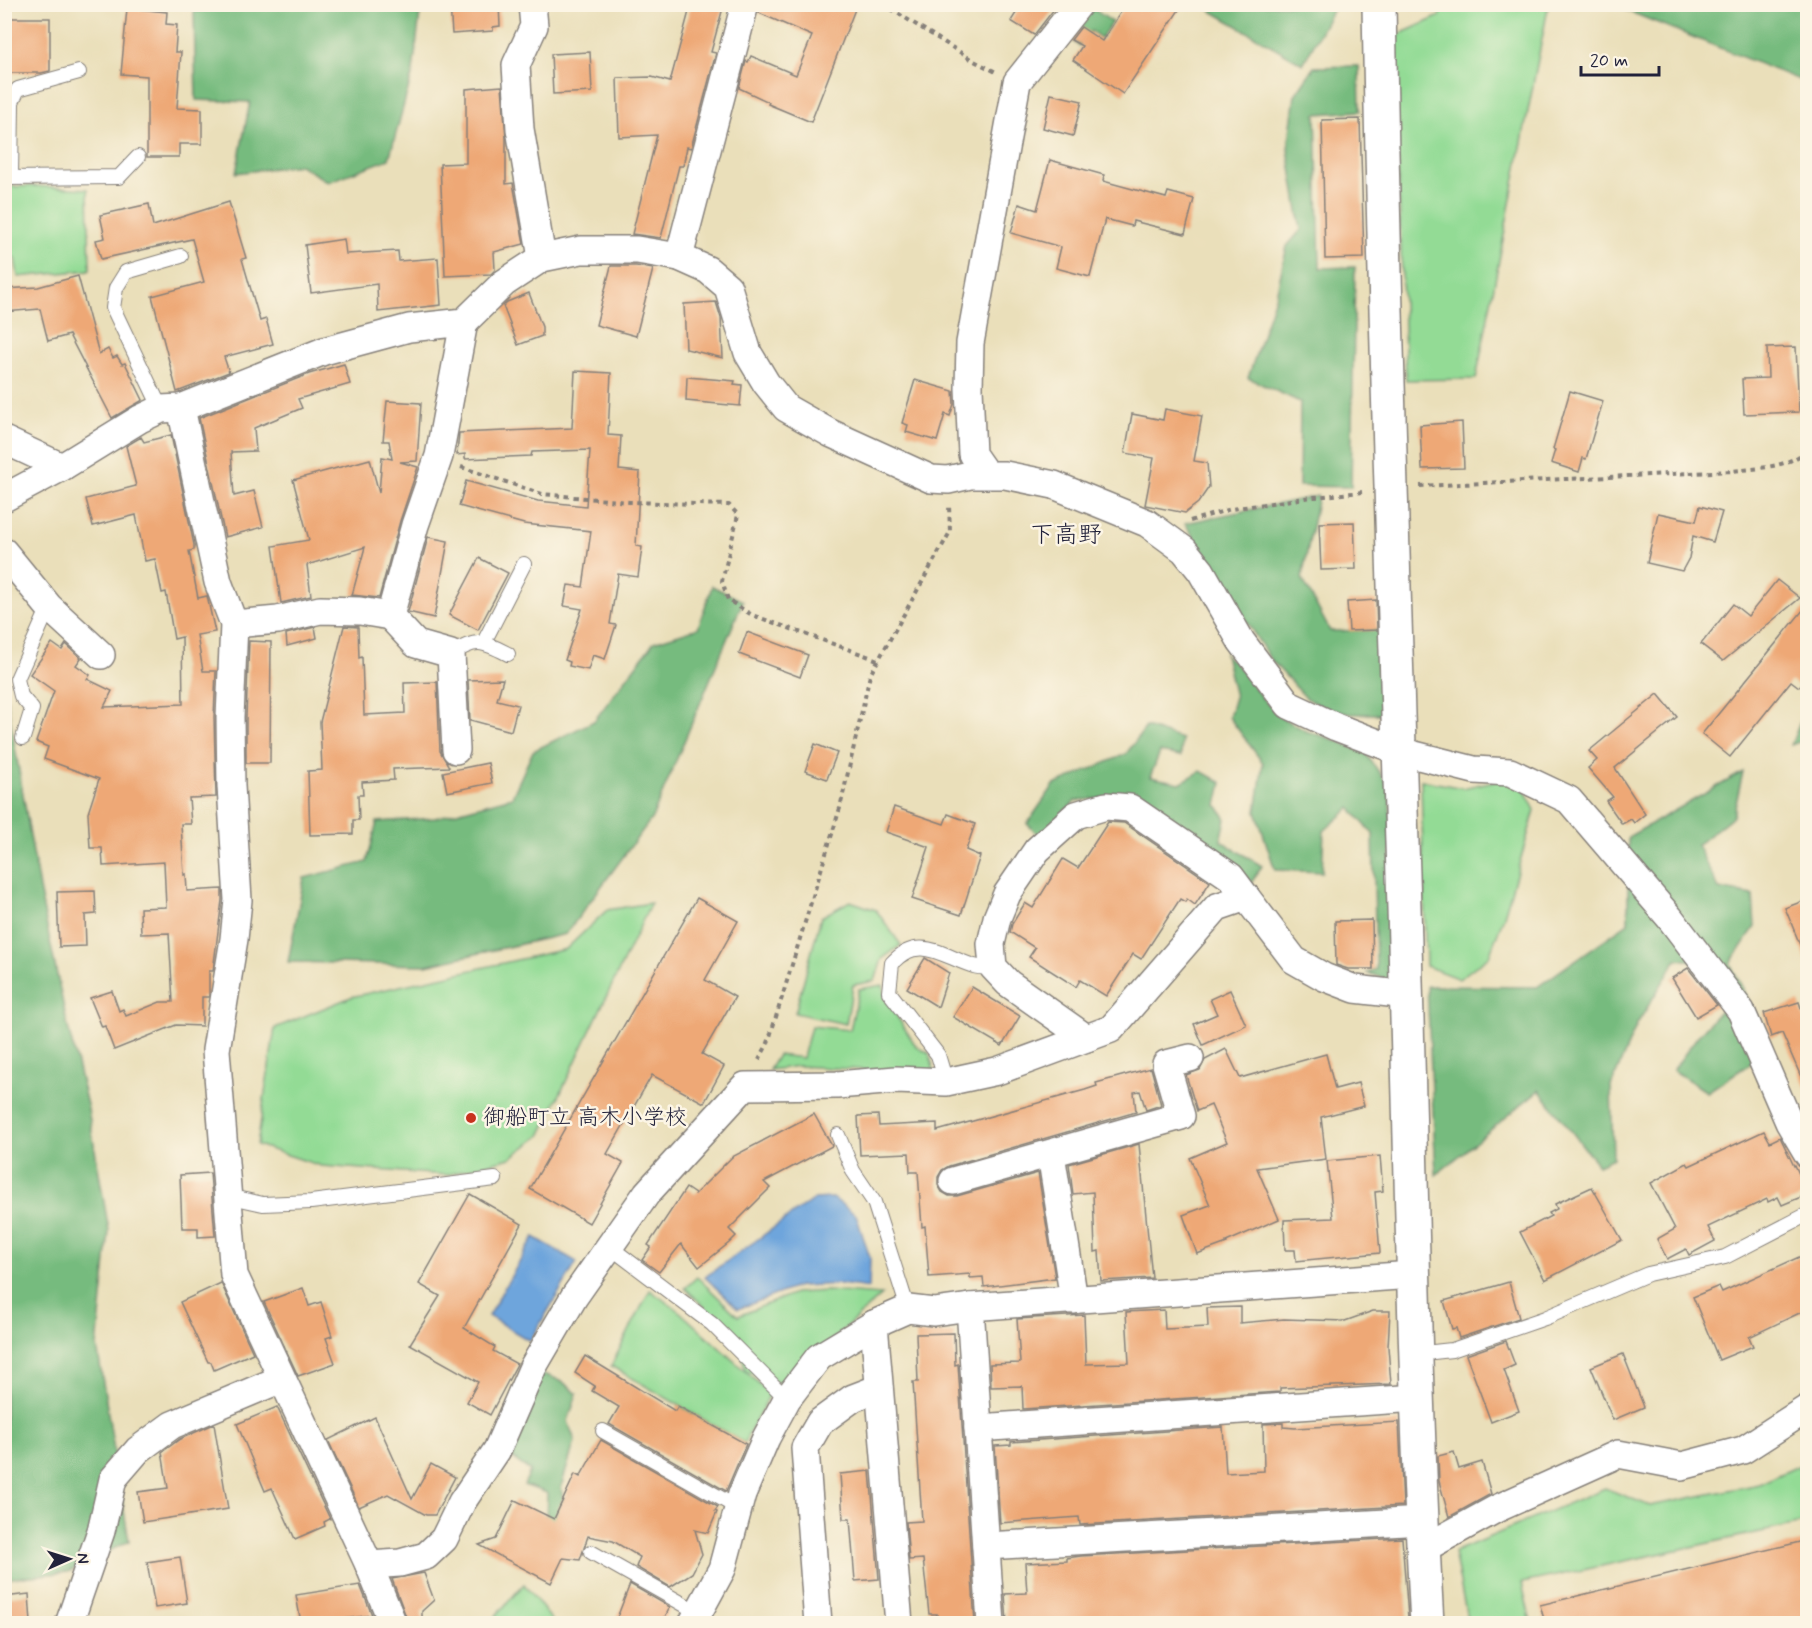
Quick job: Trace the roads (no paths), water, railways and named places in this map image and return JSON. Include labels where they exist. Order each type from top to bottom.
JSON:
[{"type":"street","points":[[532,4],[534,26],[516,65],[520,129],[542,258]]},
{"type":"street","points":[[679,257],[745,4]]},
{"type":"street","points":[[986,474],[972,454],[969,388],[970,343],[1017,82],[1079,4]]},
{"type":"street","points":[[1379,4],[1407,995],[1412,1275],[1426,1623]]},
{"type":"street","points":[[390,616],[415,525],[439,456],[464,322],[504,283],[542,258],[581,250],[637,250],[679,257],[708,270],[728,287],[748,353],[766,383],[786,408],[830,433],[931,479],[948,480],[986,474],[1005,475],[1054,485],[1147,523],[1184,550],[1201,570],[1241,641],[1289,705],[1336,727],[1400,752],[1474,770],[1510,772],[1569,800],[1670,918],[1741,1011],[1789,1122],[1808,1154]]},
{"type":"street","points":[[4,498],[62,467],[140,419],[324,351],[409,328],[464,322]]},
{"type":"street","points":[[171,409],[218,582],[234,624],[230,717],[231,786],[238,900],[216,1050],[234,1275],[369,1565],[393,1623]]},
{"type":"street","points":[[4,440],[62,467]]},
{"type":"street","points":[[4,552],[50,607],[101,655]]},
{"type":"street","points":[[234,624],[278,620],[320,610],[360,611],[390,616],[416,644],[451,654],[456,750]]},
{"type":"street","points":[[1086,1038],[1008,983],[993,967],[991,944],[997,918],[1007,894],[1037,850],[1076,815],[1106,806],[1130,808],[1231,877],[1294,960],[1324,977],[1355,989],[1407,995]]},
{"type":"street","points":[[369,1565],[400,1563],[426,1556],[444,1539],[462,1502],[497,1450],[534,1367],[574,1297],[647,1193],[745,1086],[837,1085],[896,1080],[946,1082],[997,1071],[1111,1029],[1217,907],[1246,897]]},
{"type":"street","points":[[953,1181],[1181,1116],[1166,1064],[1190,1058]]},
{"type":"street","points":[[1051,1154],[1074,1300]]},
{"type":"street","points":[[695,1618],[722,1569],[738,1508],[766,1438],[787,1399],[819,1357],[874,1324],[908,1309],[934,1312],[970,1307],[1412,1275]]},
{"type":"street","points":[[970,1307],[991,1623]]},
{"type":"street","points":[[874,1324],[899,1623]]},
{"type":"street","points":[[69,1623],[101,1531],[113,1479],[138,1450],[172,1425],[281,1379]]},
{"type":"street","points":[[818,1623],[805,1448],[820,1422],[853,1398],[879,1388]]},
{"type":"street","points":[[978,1428],[1417,1398]]},
{"type":"street","points":[[986,1545],[1422,1535],[1496,1509],[1618,1454],[1682,1466],[1743,1450],[1808,1408]]},
{"type":"lane","points":[[79,72],[18,89],[12,102],[8,178],[119,177],[138,157]]},
{"type":"lane","points":[[171,409],[113,308],[117,288],[126,272],[181,256]]},
{"type":"lane","points":[[484,642],[524,564]]},
{"type":"lane","points":[[22,738],[32,709],[21,696],[17,680],[50,607]]},
{"type":"lane","points":[[451,654],[466,645],[484,642],[508,654]]},
{"type":"lane","points":[[946,1082],[938,1055],[889,992],[892,963],[909,949],[917,948],[930,949],[976,967],[993,967]]},
{"type":"lane","points":[[838,1135],[853,1170],[874,1202],[908,1309]]},
{"type":"lane","points":[[227,1196],[263,1204],[310,1202],[495,1179]]},
{"type":"lane","points":[[1415,1354],[1452,1350],[1545,1318],[1648,1274],[1725,1257],[1808,1214]]},
{"type":"lane","points":[[610,1247],[712,1324],[787,1399]]},
{"type":"lane","points":[[603,1431],[738,1508]]},
{"type":"lane","points":[[591,1552],[695,1618]]},
{"type":"water","points":[[833,1198],[856,1215],[870,1258],[869,1288],[841,1284],[799,1286],[738,1309],[705,1277],[814,1199]]},
{"type":"water","points":[[534,1237],[577,1262],[530,1341],[488,1316]]},
{"type":"place","name":"御船町立 高木小学校","points":[[471,1118]]},
{"type":"district","name":"下高野","points":[[1066,535]]}]
